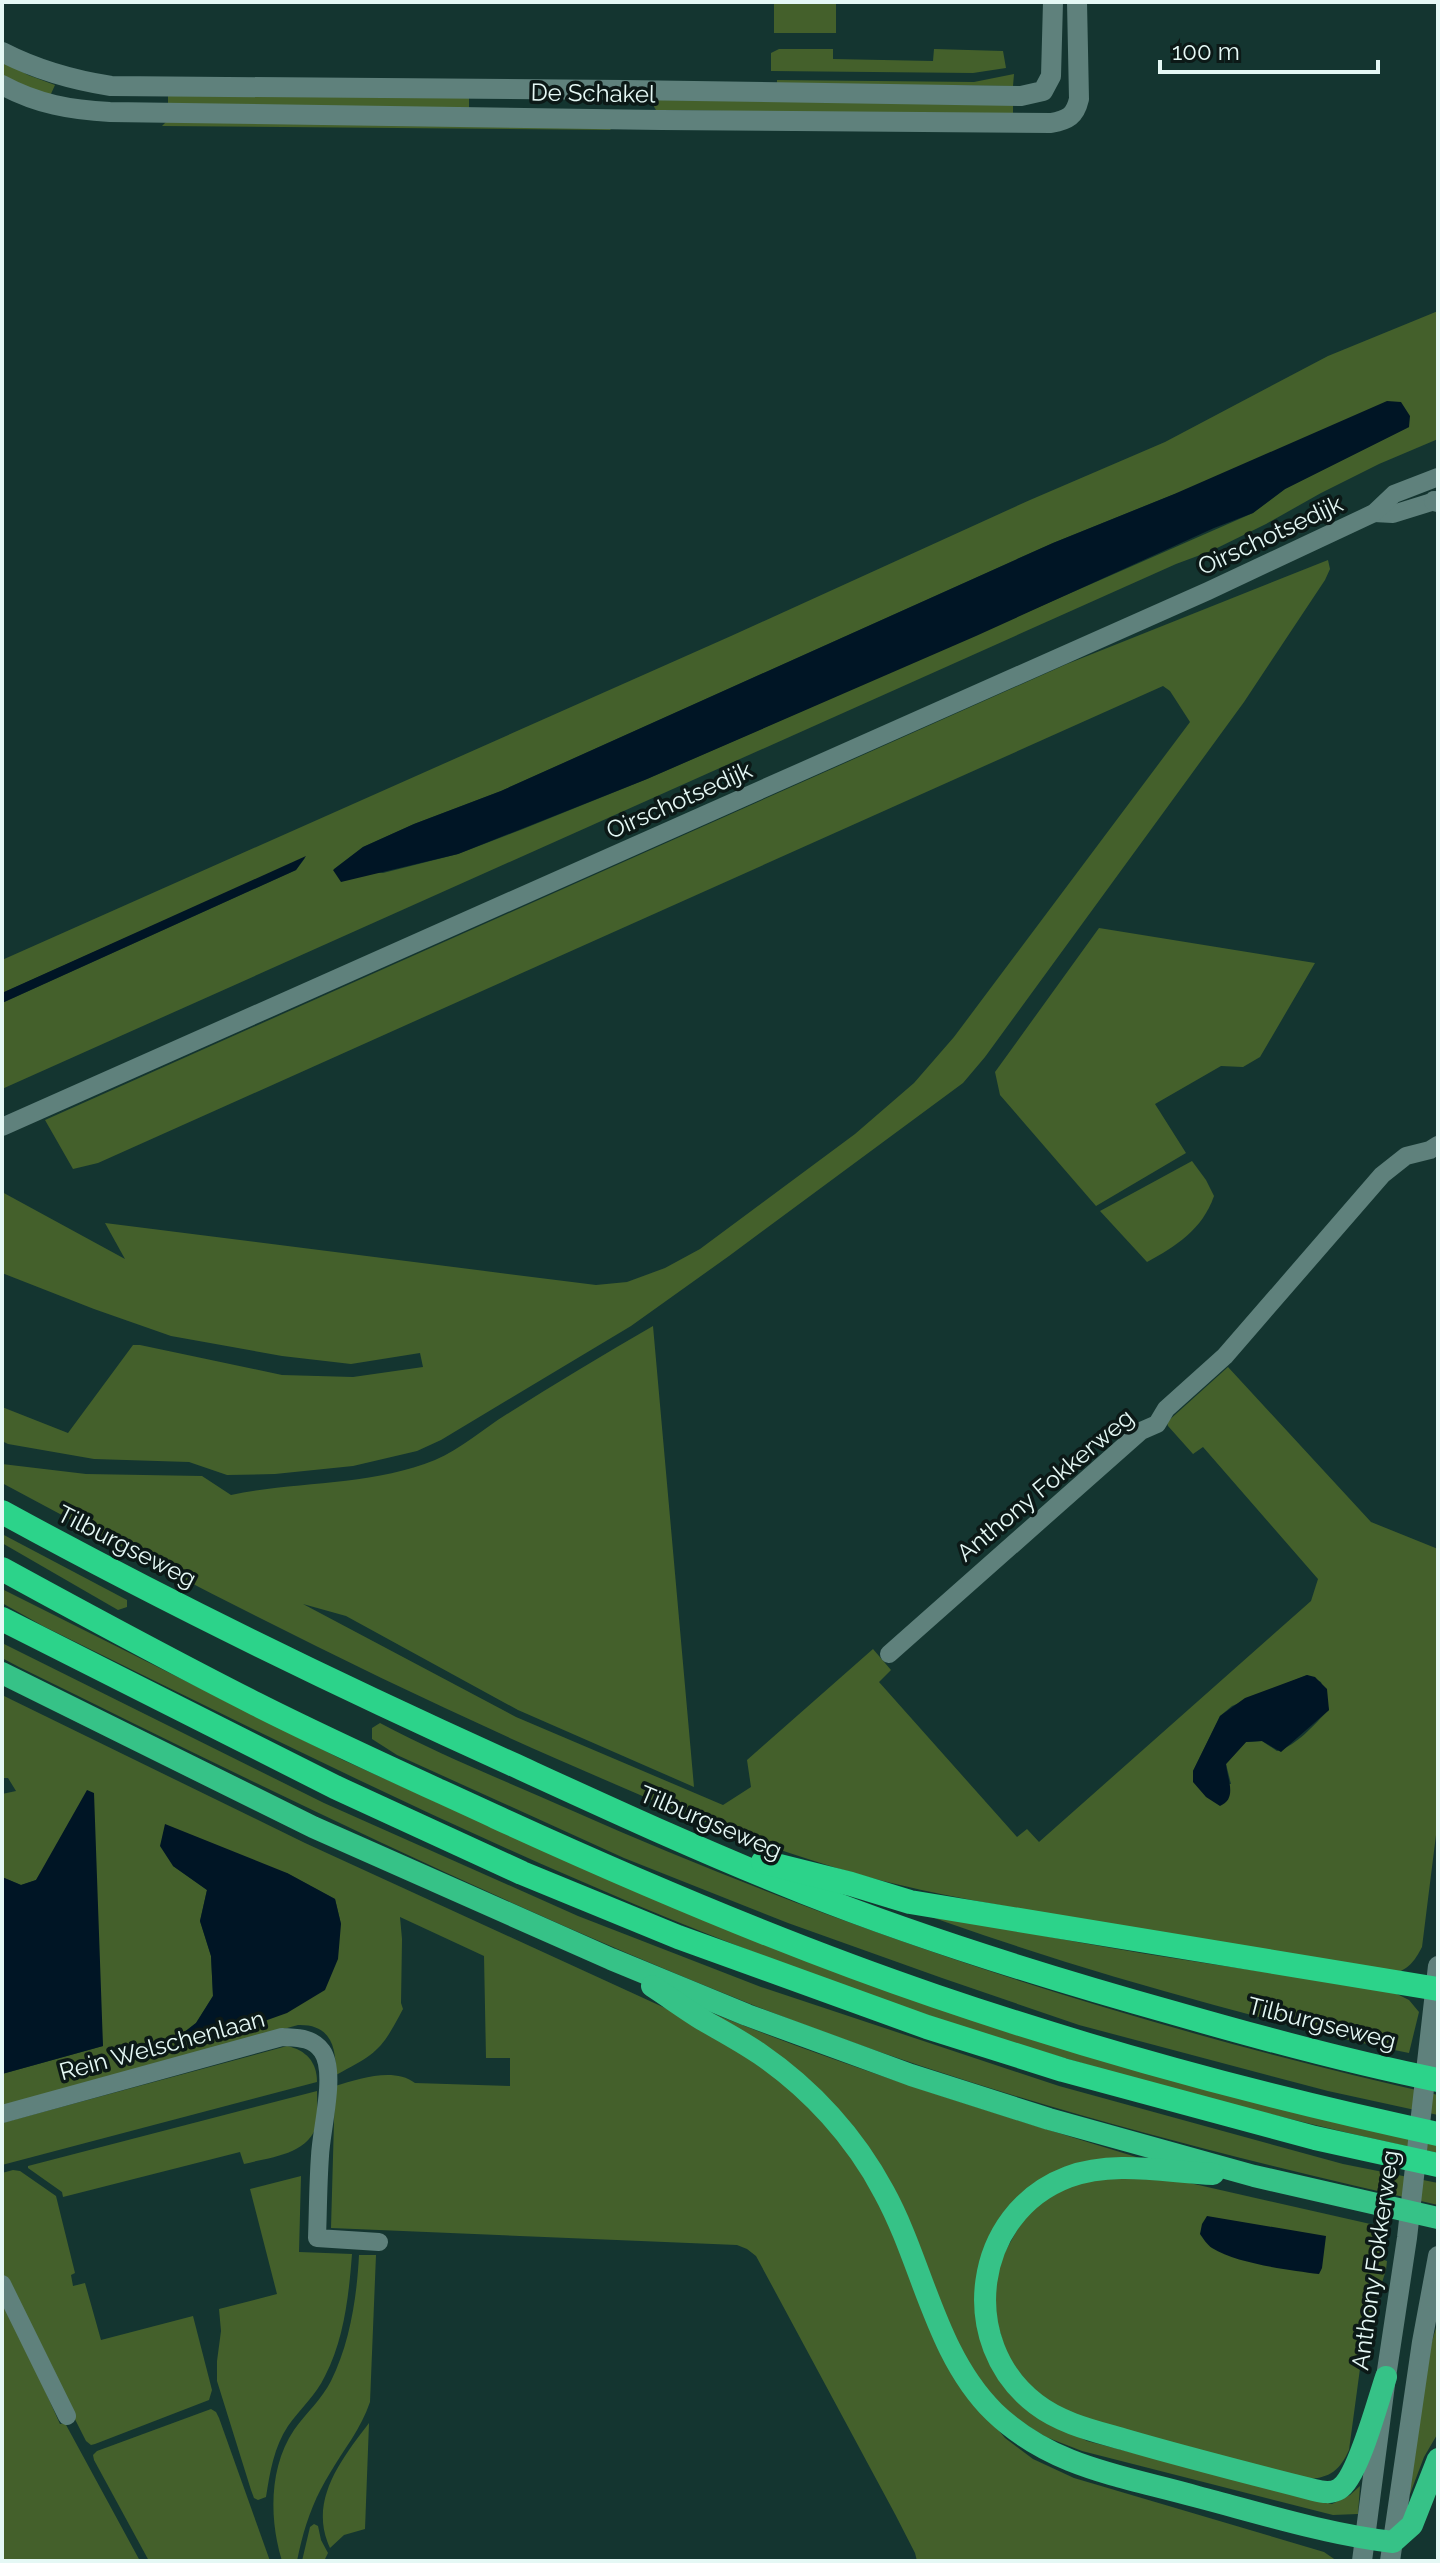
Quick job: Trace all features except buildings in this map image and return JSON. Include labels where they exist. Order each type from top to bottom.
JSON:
[{"type":"highway","name":"Tilburgseweg","points":[[2,1512],[82,1556],[374,1701],[687,1843],[804,1892],[953,1946],[1079,1986],[1322,2053],[1438,2080]]},
{"type":"highway","points":[[2,1569],[258,1705],[354,1752],[614,1871],[782,1939],[937,1997],[1075,2040],[1324,2109],[1438,2134]]},
{"type":"highway","points":[[2,1619],[335,1787],[563,1891],[678,1937],[927,2027],[1063,2070],[1315,2138],[1438,2165]]},
{"type":"highway","points":[[2,1673],[313,1827],[611,1959],[747,2015],[911,2075],[1049,2119],[1254,2176],[1438,2218]]},
{"type":"highway","points":[[687,1843],[910,1902],[1437,1981]]},
{"type":"highway","points":[[611,1959],[760,2054],[803,2088],[829,2114],[855,2146],[885,2193],[960,2367],[976,2392],[1012,2428],[1040,2448],[1079,2465],[1304,2526],[1363,2550],[1391,2551],[1412,2525],[1438,2459]]},
{"type":"highway","points":[[1254,2176],[1113,2168],[1069,2177],[1030,2200],[1010,2220],[1000,2236],[985,2281],[984,2307],[988,2331],[1005,2370],[1034,2403],[1066,2421],[1149,2447],[1328,2492],[1341,2487],[1353,2471],[1386,2377]]},
{"type":"street","name":"De Schakel","points":[[2,52],[47,72],[111,86],[1021,96],[1043,91],[1051,76],[1053,2]]},
{"type":"street","name":"De Schakel","points":[[2,85],[28,99],[75,111],[1051,123],[1071,117],[1076,112],[1079,99],[1077,2]]},
{"type":"street","name":"Oirschotsedijk","points":[[2,1127],[1208,591],[1374,513],[1394,494],[1438,477]]},
{"type":"street","name":"Oirschotsedijk","points":[[1374,513],[1393,514],[1437,501]]},
{"type":"street","name":"Anthony Fokkerweg","points":[[889,1654],[1141,1431],[1157,1424],[1166,1409],[1225,1356],[1382,1175],[1406,1156],[1435,1149]]},
{"type":"street","name":"Anthony Fokkerweg","points":[[1363,2550],[1407,2238],[1437,1981]]},
{"type":"street","name":"Rein Welschenlaan","points":[[2,2114],[282,2037],[307,2039],[321,2049],[327,2066],[317,2238],[379,2242]]},
{"type":"street","points":[[1391,2551],[1438,2256]]},
{"type":"street","points":[[2,2284],[67,2416]]},
{"type":"green space","points":[[774,2],[836,2],[836,33],[774,33]]},
{"type":"green space","points":[[779,49],[833,49],[833,59],[933,61],[934,49],[1003,51],[1006,68],[973,73],[771,71],[771,53]]},
{"type":"green space","points":[[2,61],[55,85],[50,96],[2,75]]},
{"type":"green space","points":[[1014,74],[1013,86],[777,84],[777,80],[974,82]]},
{"type":"green space","points":[[168,93],[469,98],[469,109],[168,106]]},
{"type":"green space","points":[[656,100],[1013,102],[1013,115],[656,110],[653,105]]},
{"type":"green space","points":[[166,122],[607,126],[611,130],[162,126]]},
{"type":"green space","points":[[1438,311],[1438,439],[1379,464],[1211,551],[2,1089],[2,1003],[296,870],[305,858],[2,993],[2,960],[1165,442],[1328,356]],"holes":[[[1409,427],[1285,489],[1253,513],[647,779],[523,829],[458,854],[383,873],[334,869],[363,847],[501,791],[1053,543],[1172,495]]]},
{"type":"green space","points":[[1328,560],[1330,569],[1325,580],[1244,702],[963,1083],[631,1326],[441,1440],[417,1451],[353,1466],[275,1474],[227,1475],[189,1462],[94,1459],[2,1441],[2,1407],[68,1433],[133,1345],[282,1375],[353,1377],[423,1367],[420,1353],[351,1364],[282,1356],[171,1336],[2,1273],[2,1192],[125,1259],[105,1223],[596,1285],[627,1282],[665,1268],[700,1249],[855,1134],[914,1083],[954,1037],[1190,722],[1170,691],[1163,686],[98,1163],[73,1169],[45,1120],[1067,664]]},
{"type":"green space","points":[[1099,928],[1315,963],[1260,1057],[1243,1067],[1221,1066],[1155,1104],[1186,1153],[1096,1206],[1000,1095],[995,1072]]},
{"type":"green space","points":[[1192,1161],[1214,1196],[1209,1208],[1187,1236],[1147,1262],[1100,1211]]},
{"type":"green space","points":[[653,1326],[694,1787],[518,1710],[346,1616],[303,1604],[516,1717],[723,1805],[751,1787],[747,1760],[873,1649],[891,1670],[879,1682],[1017,1837],[1027,1829],[1039,1842],[1311,1601],[1318,1579],[1203,1447],[1193,1454],[1168,1426],[1167,1422],[1228,1367],[1371,1522],[1438,1549],[1438,1819],[1422,1947],[1414,1961],[1393,1974],[1317,1961],[949,1896],[864,1876],[786,1852],[633,1792],[416,1695],[208,1592],[2,1483],[2,1464],[86,1474],[202,1476],[231,1495],[360,1479],[411,1468],[463,1445],[507,1414]],"holes":[[[1307,1675],[1321,1682],[1329,1710],[1298,1739],[1277,1751],[1262,1741],[1246,1742],[1226,1764],[1231,1784],[1193,1782],[1193,1771],[1220,1716],[1232,1706]]]},
{"type":"green space","points":[[2,1534],[127,1600],[127,1607],[118,1610],[2,1543]]},
{"type":"green space","points":[[2,1589],[343,1760],[608,1879],[778,1948],[1438,2145],[1438,2153],[1270,2114],[1020,2045],[774,1960],[496,1844],[314,1758],[43,1626],[2,1603]]},
{"type":"green space","points":[[2,1643],[324,1803],[578,1916],[761,1987],[1059,2086],[1343,2164],[1438,2183],[1438,2205],[1263,2164],[1089,2118],[917,2065],[748,2003],[563,1925],[289,1799],[2,1658]]},
{"type":"green space","points":[[2,1695],[305,1843],[700,2024],[781,2076],[865,2169],[969,2395],[1005,2438],[1033,2459],[1074,2478],[1324,2552],[1337,2561],[917,2561],[895,2514],[756,2256],[747,2249],[737,2245],[331,2228],[335,2086],[387,2075],[415,2083],[510,2086],[510,2058],[486,2058],[484,1956],[400,1917],[403,2009],[377,2050],[336,2075],[333,2047],[325,2033],[298,2025],[2,2107],[2,2074],[103,2046],[70,1821],[36,1880],[21,1885],[2,1877],[2,1794],[16,1791],[8,1778],[2,1778]],"holes":[[[173,1866],[287,1873],[335,1899],[341,1924],[183,2033],[196,2023],[213,1996],[211,1956],[200,1921],[207,1890]]]},
{"type":"green space","points":[[380,1723],[573,1811],[784,1898],[998,1974],[1107,2008],[1327,2069],[1438,2095],[1438,2115],[1328,2091],[1079,2025],[788,1923],[624,1858],[397,1755],[372,1739],[372,1728]]},
{"type":"green space","points":[[882,1899],[1071,1941],[1389,1990],[1409,2000],[1419,2012],[1409,2053],[1130,1981]]},
{"type":"green space","points":[[687,2003],[862,2069],[1159,2164],[1114,2164],[1014,2208],[980,2319],[1054,2424],[1087,2441],[1332,2504],[1360,2486],[1358,2514],[1333,2515],[1082,2451],[1046,2437],[1018,2420],[981,2388],[947,2326],[875,2164]]},
{"type":"green space","points":[[287,2046],[300,2050],[309,2058],[315,2068],[317,2082],[2,2165],[2,2123]]},
{"type":"green space","points":[[317,2091],[317,2123],[313,2134],[298,2148],[277,2156],[244,2164],[240,2152],[63,2197],[62,2192],[28,2168],[28,2166]]},
{"type":"green space","points":[[20,2171],[56,2196],[75,2273],[71,2275],[73,2286],[85,2283],[101,2340],[193,2316],[212,2390],[209,2400],[95,2444],[86,2441],[2,2275],[2,2173]]},
{"type":"green space","points":[[301,2176],[299,2252],[352,2254],[347,2301],[341,2332],[325,2376],[283,2434],[273,2460],[266,2497],[258,2500],[251,2490],[217,2381],[221,2331],[219,2309],[277,2294],[250,2189]]},
{"type":"green space","points":[[1159,2176],[1388,2228],[1384,2260],[1387,2261],[1386,2270],[1364,2339],[1349,2450],[1338,2468],[1328,2475],[1308,2479],[1106,2430],[1047,2403],[1010,2367],[989,2293],[991,2277],[1030,2207],[1082,2179]]},
{"type":"green space","points":[[359,2255],[376,2255],[370,2402],[319,2494],[297,2561],[282,2561],[273,2511],[280,2460],[294,2430],[323,2394],[338,2366],[351,2319]]},
{"type":"green space","points":[[2,2295],[60,2424],[65,2423],[140,2561],[2,2561]]},
{"type":"green space","points":[[1438,2321],[1438,2433],[1424,2457],[1410,2494],[1407,2493],[1431,2345]]},
{"type":"green space","points":[[211,2409],[219,2418],[270,2561],[149,2561],[93,2455]]},
{"type":"green space","points":[[369,2423],[365,2529],[344,2535],[330,2548],[324,2531],[325,2498],[339,2466]]},
{"type":"green space","points":[[314,2524],[318,2526],[328,2553],[324,2561],[302,2561],[310,2527]]},
{"type":"water","points":[[1387,401],[1401,402],[1410,416],[1409,427],[1285,489],[1253,513],[647,779],[458,854],[341,882],[333,870],[363,847],[414,824],[501,791],[1053,543]]},
{"type":"water","points":[[306,856],[296,870],[2,1003],[2,993]]},
{"type":"water","points":[[1307,1675],[1315,1677],[1327,1689],[1329,1710],[1281,1752],[1262,1741],[1246,1742],[1226,1764],[1229,1798],[1220,1806],[1206,1797],[1193,1782],[1193,1771],[1220,1716],[1245,1698]]},
{"type":"water","points":[[87,1790],[94,1793],[103,2046],[2,2074],[2,1877],[21,1885],[36,1880]]},
{"type":"water","points":[[165,1824],[287,1873],[335,1899],[341,1924],[338,1959],[325,1990],[287,2013],[192,2047],[183,2033],[196,2023],[213,1996],[211,1956],[200,1921],[207,1890],[173,1866],[160,1846]]},
{"type":"water","points":[[1207,2216],[1326,2236],[1322,2268],[1319,2274],[1249,2262],[1223,2254],[1210,2247],[1200,2234]]}]
